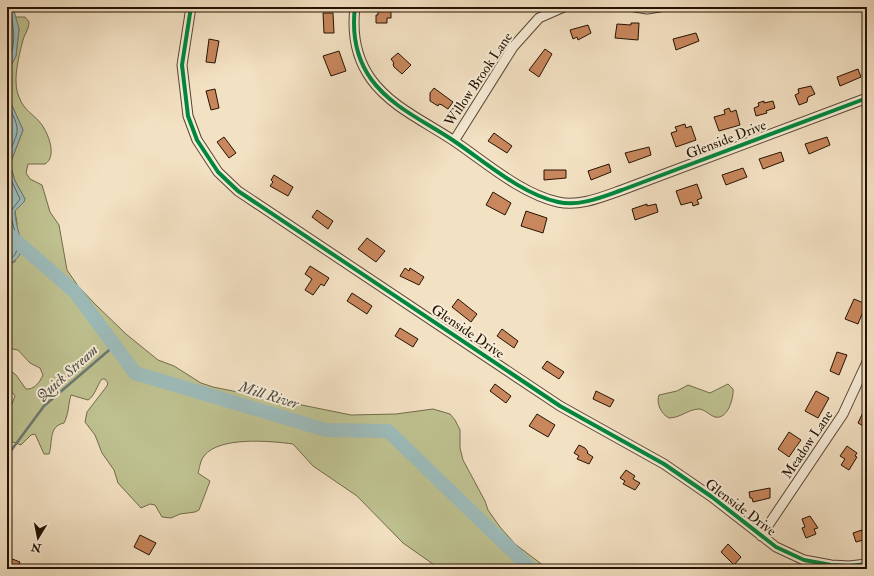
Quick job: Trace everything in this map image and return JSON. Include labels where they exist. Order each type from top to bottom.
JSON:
[{"type":"street","name":"Glenside Drive","points":[[191,7],[182,65],[188,116],[198,140],[218,172],[238,191],[560,406],[664,464],[712,497],[776,547],[804,560],[831,565],[849,566],[867,564]]},
{"type":"street","name":"Glenside Drive","points":[[355,7],[353,25],[356,45],[361,60],[371,78],[381,91],[397,104],[491,167],[540,196],[559,203],[590,201],[867,98]]},
{"type":"street","name":"Willow Brook Lane","points":[[454,141],[514,47],[539,18],[564,7]]},
{"type":"street","points":[[634,7],[647,9],[660,7]]},
{"type":"street","name":"Meadow Lane","points":[[761,536],[843,414],[867,362]]},
{"type":"green space","points":[[15,17],[25,17],[29,22],[18,61],[16,76],[17,91],[21,102],[45,129],[51,146],[51,156],[49,161],[45,164],[28,164],[26,173],[30,179],[42,185],[50,212],[59,225],[67,270],[78,286],[95,304],[126,334],[158,360],[174,366],[201,383],[213,387],[351,415],[396,414],[433,409],[450,414],[460,430],[460,448],[463,460],[485,501],[488,510],[515,544],[548,569],[440,569],[403,543],[357,496],[313,466],[293,444],[246,441],[221,445],[211,450],[204,456],[201,462],[198,473],[210,481],[199,510],[180,514],[171,518],[162,517],[155,505],[150,504],[141,508],[118,483],[114,470],[102,453],[95,435],[85,422],[87,412],[107,386],[108,383],[105,379],[100,381],[92,396],[88,400],[71,395],[67,416],[64,423],[59,425],[53,431],[49,454],[44,454],[35,434],[31,435],[21,445],[13,442],[7,444],[8,414],[15,396],[13,393],[7,395],[7,368],[16,375],[26,389],[32,388],[36,385],[43,375],[40,368],[30,363],[18,350],[7,348],[7,264],[15,262],[17,223],[15,211],[25,199],[15,181],[10,164],[23,130],[10,101],[9,69],[16,56],[19,29]]},
{"type":"green space","points":[[728,384],[733,389],[731,402],[727,412],[720,417],[715,417],[703,410],[698,409],[677,417],[669,418],[664,414],[659,405],[659,395],[677,391],[688,385],[710,393]]},
{"type":"water","points":[[7,7],[13,7],[19,29],[16,56],[9,69],[10,101],[23,130],[10,164],[15,181],[25,199],[15,211],[15,218],[21,242],[20,255],[15,260],[7,264]]},
{"type":"building","points":[[381,7],[391,7],[391,18],[387,18],[387,23],[376,23],[376,15],[378,15],[378,11],[381,12]]},
{"type":"building","points":[[323,13],[333,13],[334,33],[324,33]]},
{"type":"building","points":[[631,23],[639,23],[638,40],[615,38],[617,24],[631,25]]},
{"type":"building","points":[[588,25],[591,33],[578,40],[577,37],[573,39],[570,30]]},
{"type":"building","points":[[696,33],[699,41],[676,50],[673,39]]},
{"type":"building","points":[[209,39],[219,41],[215,63],[206,62]]},
{"type":"building","points":[[545,49],[552,54],[539,77],[529,70]]},
{"type":"building","points":[[339,51],[346,71],[331,76],[323,56]]},
{"type":"building","points":[[398,53],[411,65],[402,74],[394,67],[394,63],[391,59]]},
{"type":"building","points":[[858,69],[861,77],[840,86],[837,77]]},
{"type":"building","points":[[811,86],[815,94],[808,97],[807,102],[799,105],[795,95],[799,93],[798,89]]},
{"type":"building","points":[[434,88],[453,102],[448,109],[439,104],[438,106],[430,101],[430,93]]},
{"type":"building","points":[[215,89],[219,108],[211,110],[206,91]]},
{"type":"building","points":[[764,101],[764,103],[773,101],[775,108],[766,111],[767,113],[756,116],[754,108],[759,106],[758,103]]},
{"type":"building","points":[[729,108],[731,112],[736,110],[740,125],[719,131],[714,117],[725,114],[724,110]]},
{"type":"building","points":[[685,124],[686,128],[691,126],[696,140],[676,147],[671,133],[677,131],[675,127]]},
{"type":"building","points":[[494,133],[512,146],[507,153],[488,141]]},
{"type":"building","points":[[224,137],[236,153],[229,158],[217,142]]},
{"type":"building","points":[[827,137],[830,145],[809,154],[805,144]]},
{"type":"building","points":[[649,147],[651,155],[629,163],[625,153]]},
{"type":"building","points":[[781,152],[784,161],[763,169],[759,159]]},
{"type":"building","points":[[609,164],[611,172],[591,180],[588,171]]},
{"type":"building","points":[[743,168],[747,177],[726,185],[722,175]]},
{"type":"building","points":[[544,170],[566,170],[566,178],[544,180]]},
{"type":"building","points":[[274,175],[293,187],[288,196],[270,186],[273,182],[271,180]]},
{"type":"building","points":[[697,184],[702,198],[697,200],[699,204],[693,206],[692,202],[681,205],[676,191]]},
{"type":"building","points":[[493,192],[511,203],[505,215],[486,205]]},
{"type":"building","points":[[647,204],[647,206],[656,204],[658,212],[635,220],[632,209]]},
{"type":"building","points":[[317,210],[333,221],[328,229],[312,217]]},
{"type":"building","points":[[526,211],[547,218],[543,233],[521,226]]},
{"type":"building","points":[[367,238],[385,251],[376,262],[358,249]]},
{"type":"building","points":[[310,266],[329,278],[324,286],[321,284],[313,295],[305,290],[312,279],[305,274]]},
{"type":"building","points":[[405,268],[409,271],[410,268],[424,277],[419,285],[400,276]]},
{"type":"building","points":[[352,293],[372,306],[367,314],[347,301]]},
{"type":"building","points":[[458,299],[477,314],[471,322],[452,307]]},
{"type":"building","points":[[854,299],[866,304],[858,324],[845,319]]},
{"type":"building","points":[[400,328],[418,339],[413,347],[395,336]]},
{"type":"building","points":[[502,329],[518,341],[514,348],[497,336]]},
{"type":"building","points":[[837,352],[847,355],[839,375],[830,371]]},
{"type":"building","points":[[547,361],[564,372],[559,379],[542,368]]},
{"type":"building","points":[[495,384],[511,396],[506,403],[490,391]]},
{"type":"building","points":[[596,391],[614,400],[610,407],[593,399]]},
{"type":"building","points":[[816,391],[829,398],[818,418],[805,411]]},
{"type":"building","points":[[867,404],[867,428],[858,423]]},
{"type":"building","points":[[537,414],[555,425],[548,437],[529,426]]},
{"type":"building","points":[[789,432],[801,440],[789,457],[778,449]]},
{"type":"building","points":[[579,445],[585,448],[588,452],[587,453],[593,457],[589,464],[577,459],[579,456],[574,453]]},
{"type":"building","points":[[847,446],[857,453],[855,456],[857,457],[849,470],[841,465],[845,459],[840,456]]},
{"type":"building","points":[[626,470],[635,476],[633,479],[640,483],[635,490],[623,484],[625,481],[620,478]]},
{"type":"building","points":[[770,488],[770,498],[753,502],[752,498],[750,498],[749,492]]},
{"type":"building","points":[[810,516],[818,528],[814,529],[816,534],[806,538],[802,528],[805,527],[802,519]]},
{"type":"building","points":[[862,530],[862,532],[867,530],[867,539],[856,542],[853,533]]},
{"type":"building","points":[[140,535],[156,543],[149,555],[134,547]]},
{"type":"building","points":[[728,544],[741,557],[734,565],[721,552]]},
{"type":"building","points":[[7,557],[20,562],[17,569],[7,569]]},
{"type":"waterway","name":"Mill River","points":[[7,233],[75,292],[135,373],[326,430],[388,431],[531,569]]},
{"type":"waterway","name":"Quick Stream","points":[[7,456],[44,406],[115,345]]},
{"type":"cycle path","points":[[191,7],[182,65],[188,116],[197,140],[218,172],[238,191],[560,406],[664,464],[712,497],[776,547],[804,560],[831,565],[849,566],[867,564]]},
{"type":"cycle path","points":[[355,7],[354,26],[359,54],[371,79],[388,98],[454,141],[503,176],[530,192],[558,202],[574,203],[607,196],[867,98]]}]
